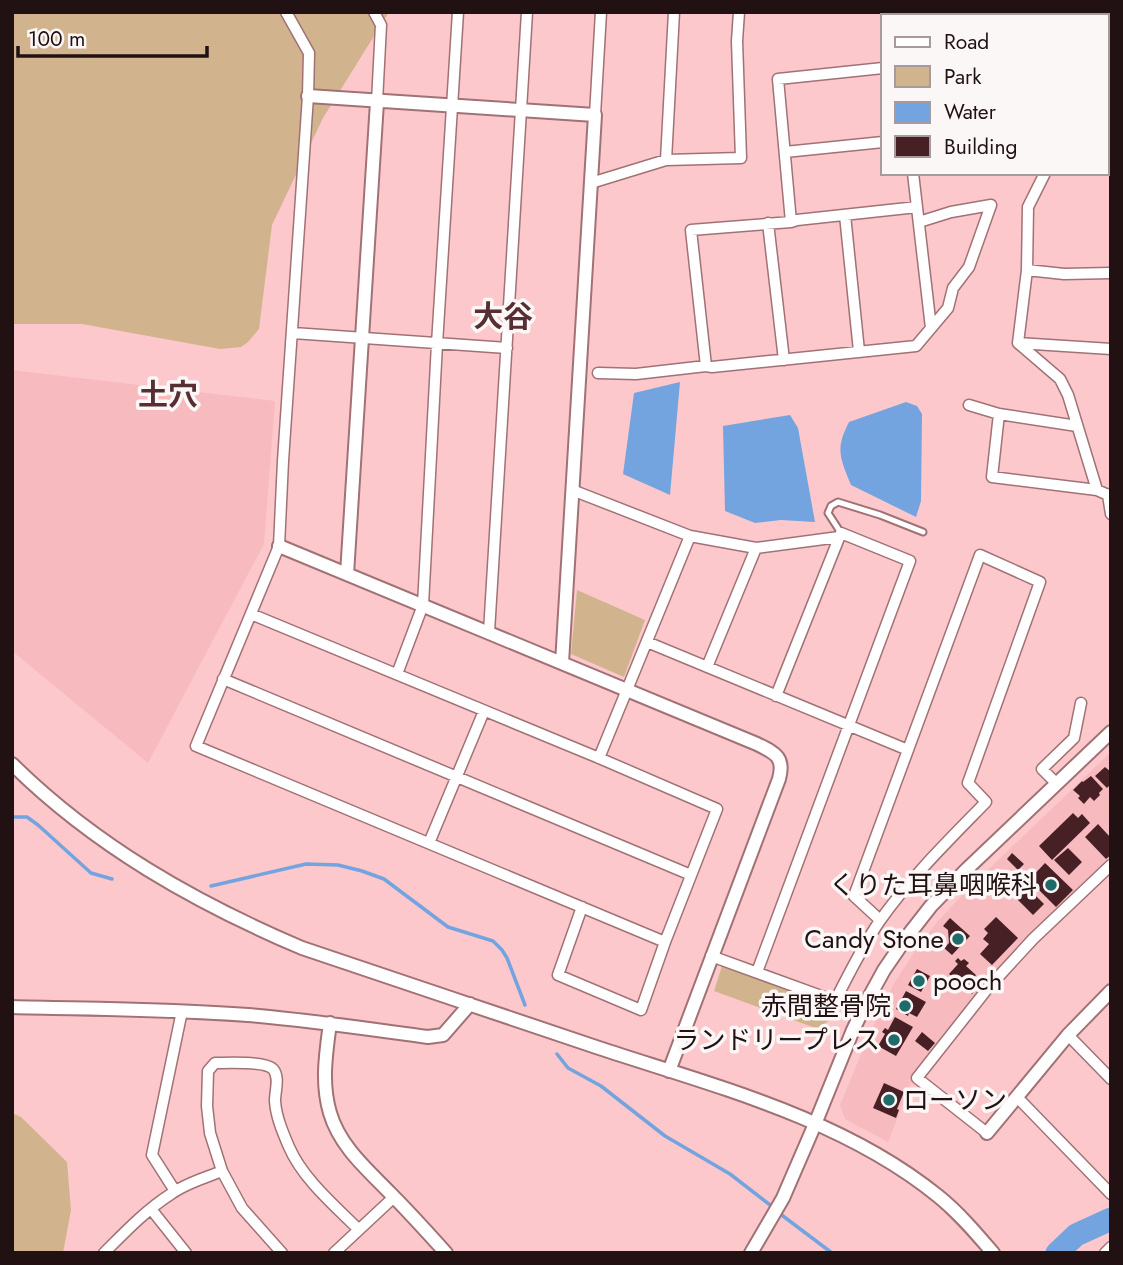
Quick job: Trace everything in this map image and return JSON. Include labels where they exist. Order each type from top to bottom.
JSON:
[{"type":"street","points":[[286,12],[309,53],[279,546],[196,746],[665,942]]},
{"type":"street","points":[[347,574],[381,25],[374,12]]},
{"type":"street","points":[[397,674],[423,605],[458,12]]},
{"type":"street","points":[[489,632],[527,12]]},
{"type":"street","points":[[562,663],[601,12]]},
{"type":"street","points":[[666,160],[674,12]]},
{"type":"street","points":[[591,183],[666,160],[741,158],[737,41],[739,12]]},
{"type":"street","points":[[791,222],[779,79],[881,68]]},
{"type":"street","points":[[308,96],[595,115]]},
{"type":"street","points":[[785,152],[881,142]]},
{"type":"street","points":[[914,175],[931,328]]},
{"type":"street","points":[[1018,343],[1027,270],[1028,208],[1044,175]]},
{"type":"street","points":[[598,373],[636,374],[916,346],[948,308],[953,288],[969,267],[991,205],[951,212],[919,222]]},
{"type":"street","points":[[706,366],[691,230],[791,222],[917,206]]},
{"type":"street","points":[[845,215],[859,351]]},
{"type":"street","points":[[768,223],[784,359]]},
{"type":"street","points":[[1027,270],[1064,274],[1111,273]]},
{"type":"street","points":[[293,333],[507,348]]},
{"type":"street","points":[[1018,343],[1111,349]]},
{"type":"street","points":[[1018,343],[1060,379],[1068,395],[1097,490]]},
{"type":"street","points":[[969,405],[999,414],[1077,425]]},
{"type":"street","points":[[999,414],[992,477],[1097,490],[1110,495],[1111,514]]},
{"type":"street","points":[[572,490],[690,536],[756,548],[840,535],[910,561],[757,972]]},
{"type":"street","points":[[776,696],[840,535]]},
{"type":"street","points":[[599,758],[690,536]]},
{"type":"street","points":[[279,546],[757,744],[772,751],[780,759],[779,779],[669,1071]]},
{"type":"street","points":[[707,667],[756,548]]},
{"type":"street","points":[[711,957],[835,1001],[880,920],[916,875],[986,802],[968,783],[1040,582],[980,555],[854,896],[880,920]]},
{"type":"street","points":[[251,614],[717,809],[641,1010],[558,975],[582,907]]},
{"type":"street","points":[[647,642],[908,750]]},
{"type":"street","points":[[223,679],[691,875]]},
{"type":"street","points":[[1056,783],[1042,769],[1074,738],[1081,703]]},
{"type":"street","points":[[429,843],[484,711]]},
{"type":"street","points":[[751,1253],[783,1198],[862,1010],[906,938],[931,906],[1111,732]]},
{"type":"street","points":[[12,764],[121,854],[186,893],[258,929],[302,948],[743,1096],[815,1124],[853,1141],[901,1169],[939,1197],[993,1253]]},
{"type":"street","points":[[1111,865],[1034,939],[988,988],[917,1078],[987,1133],[1068,1035],[1111,991]]},
{"type":"street","points":[[12,1007],[246,1015],[330,1023],[428,1037],[443,1035],[470,1004]]},
{"type":"street","points":[[175,1191],[152,1155],[182,1011]]},
{"type":"street","points":[[330,1023],[324,1069],[325,1090],[337,1131],[350,1152],[446,1253]]},
{"type":"street","points":[[1068,1035],[1111,1079]]},
{"type":"street","points":[[282,1253],[242,1208],[222,1171],[210,1133],[207,1106],[208,1071],[215,1063],[264,1064],[273,1068],[277,1075],[275,1102],[279,1122],[290,1150],[324,1195],[359,1229]]},
{"type":"street","points":[[1017,1097],[1106,1183],[1111,1194]]},
{"type":"street","points":[[104,1253],[151,1209],[175,1191],[222,1171]]},
{"type":"street","points":[[334,1253],[394,1197]]},
{"type":"street","points":[[151,1209],[186,1253]]},
{"type":"street","points":[[1105,1253],[1111,1247]]},
{"type":"lane","points":[[840,535],[828,513],[831,506],[838,502],[923,532]]},
{"type":"shaded area","points":[[12,370],[275,401],[264,544],[148,763],[12,651]]},
{"type":"shaded area","points":[[1111,752],[1111,858],[987,981],[909,1078],[912,1081],[888,1142],[845,1119],[840,1105],[869,1035],[893,985],[915,951],[937,922],[970,887]]},
{"type":"green space","points":[[12,12],[389,12],[323,118],[272,225],[259,329],[241,347],[220,349],[82,324],[12,324]]},
{"type":"green space","points":[[577,590],[645,620],[624,677],[571,654]]},
{"type":"green space","points":[[722,966],[838,1007],[837,1014],[818,1029],[714,991]]},
{"type":"green space","points":[[12,1113],[21,1117],[67,1162],[71,1210],[63,1253],[12,1253]]},
{"type":"water","points":[[680,382],[670,495],[623,474],[634,393]]},
{"type":"water","points":[[906,402],[917,406],[922,414],[921,501],[916,517],[851,485],[841,454],[842,439],[849,422]]},
{"type":"water","points":[[790,415],[798,428],[815,522],[781,520],[755,523],[725,511],[723,426]]},
{"type":"building","points":[[1105,767],[1111,772],[1111,784],[1107,788],[1095,776]]},
{"type":"building","points":[[1091,776],[1103,789],[1094,801],[1090,797],[1084,804],[1073,790]]},
{"type":"building","points":[[1073,813],[1078,818],[1082,814],[1090,823],[1052,860],[1039,846]]},
{"type":"building","points":[[1098,824],[1111,838],[1111,855],[1106,859],[1085,837]]},
{"type":"building","points":[[1068,848],[1082,862],[1069,875],[1054,860]]},
{"type":"building","points":[[1012,853],[1024,864],[1018,870],[1007,859]]},
{"type":"building","name":"くりた耳鼻咽喉科","points":[[1045,863],[1073,890],[1056,907],[1029,880]]},
{"type":"building","points":[[1010,875],[1013,879],[1016,876],[1044,904],[1033,915],[1005,887],[1009,883],[1006,879]]},
{"type":"building","points":[[996,917],[1018,938],[992,965],[980,954],[989,944],[983,939],[988,933],[984,929]]},
{"type":"building","name":"Candy Stone","points":[[950,918],[970,936],[952,955],[944,948],[949,943],[948,930],[943,926]]},
{"type":"building","points":[[958,958],[969,963],[966,966],[976,975],[973,979],[980,985],[972,994],[949,974],[958,964],[955,961]]},
{"type":"building","name":"pooch","points":[[917,969],[930,976],[921,992],[908,985]]},
{"type":"building","points":[[906,991],[926,1002],[917,1017],[909,1013],[908,1016],[896,1009]]},
{"type":"building","name":"ランドリープレス","points":[[895,1017],[913,1027],[896,1056],[878,1046],[885,1034],[882,1032],[885,1028],[888,1030]]},
{"type":"building","points":[[922,1032],[935,1043],[928,1051],[915,1041]]},
{"type":"building","name":"ローソン","points":[[884,1083],[904,1092],[896,1118],[873,1108]]},
{"type":"waterway","points":[[12,817],[27,817],[91,873],[112,879]]},
{"type":"waterway","points":[[211,886],[306,864],[338,865],[384,879],[448,927],[493,941],[507,958],[525,1005]]},
{"type":"waterway","points":[[557,1054],[568,1068],[601,1086],[665,1136],[730,1174],[774,1208]]},
{"type":"waterway","points":[[779,1213],[832,1253]]},
{"type":"waterway","points":[[1057,1253],[1076,1235],[1111,1219]]},
{"type":"place","name":"くりた耳鼻咽喉科","points":[[1051,885]]},
{"type":"place","name":"Candy Stone","points":[[958,939]]},
{"type":"place","name":"pooch","points":[[919,981]]},
{"type":"place","name":"赤間整骨院","points":[[905,1006]]},
{"type":"place","name":"ランドリープレス","points":[[894,1040]]},
{"type":"place","name":"ローソン","points":[[889,1100]]},
{"type":"district","name":"大谷","points":[[503,317]]},
{"type":"district","name":"土穴","points":[[168,395]]}]
